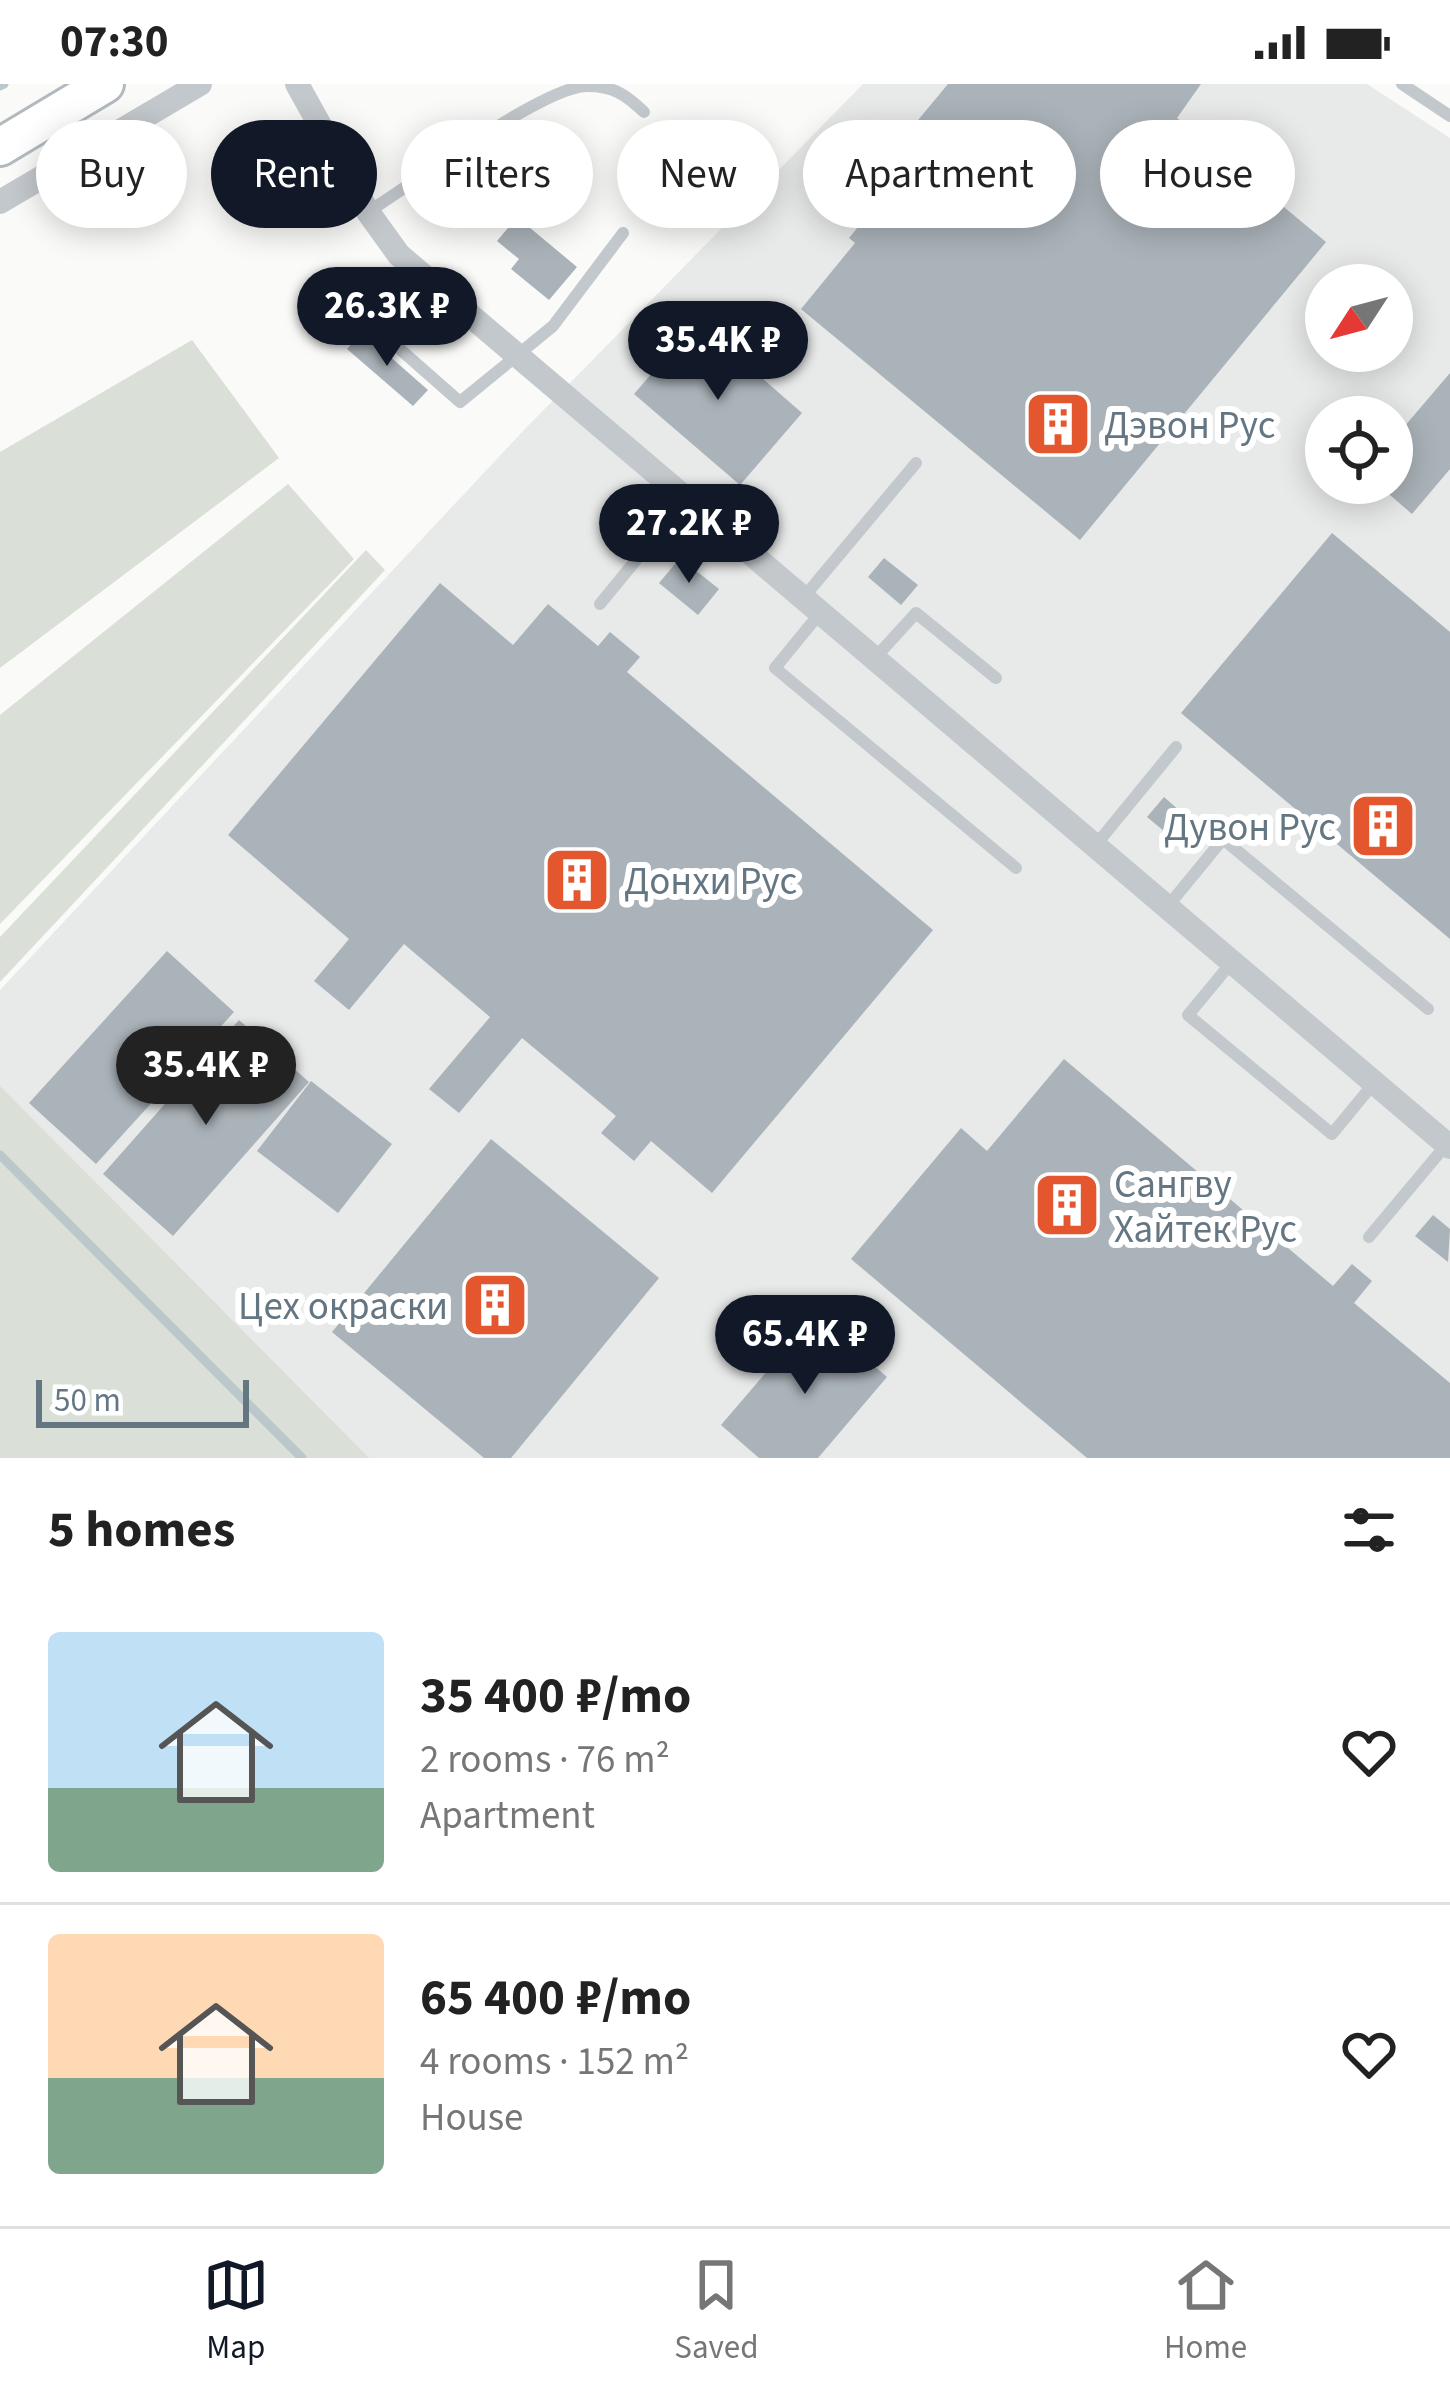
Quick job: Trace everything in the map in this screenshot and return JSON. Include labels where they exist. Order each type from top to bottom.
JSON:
[{"type":"main road","points":[[0,147],[105,84]]},
{"type":"street","points":[[0,202],[200,84]]},
{"type":"street","points":[[297,84],[317,120]]},
{"type":"street","points":[[377,225],[398,255],[1449,1146]]},
{"type":"lane","points":[[1402,84],[1450,116]]},
{"type":"lane","points":[[377,206],[545,100],[583,86],[621,90],[644,112]]},
{"type":"lane","points":[[352,307],[460,402],[553,326],[622,232]]},
{"type":"lane","points":[[916,464],[812,606],[775,668],[1016,868]]},
{"type":"lane","points":[[600,604],[686,500]]},
{"type":"lane","points":[[875,658],[916,613],[996,678]]},
{"type":"lane","points":[[1095,846],[1176,747]]},
{"type":"lane","points":[[1167,907],[1223,839],[1428,1009]]},
{"type":"lane","points":[[1232,962],[1188,1015],[1332,1134],[1374,1083]]},
{"type":"lane","points":[[1369,1237],[1449,1146]]},
{"type":"shaded area","points":[[863,84],[1367,84],[1450,138],[1450,1458],[364,1458],[0,1089],[0,990],[523,431],[722,228],[779,228],[779,170],[803,145],[803,228],[1076,228],[1076,120],[828,120]]},
{"type":"shaded area","points":[[192,340],[279,458],[0,668],[0,452]]},
{"type":"shaded area","points":[[288,484],[354,559],[0,924],[0,715]]},
{"type":"shaded area","points":[[366,550],[385,570],[0,982],[0,937]]},
{"type":"shaded area","points":[[0,1086],[369,1458],[0,1458]]},
{"type":"building","name":"Дэвон Рус","points":[[948,84],[1201,84],[1179,120],[1100,120],[1100,228],[1295,228],[1295,216],[1326,242],[1080,540],[801,309],[855,243],[849,238],[857,228],[1076,228],[1076,120],[918,120]]},
{"type":"building","points":[[508,228],[530,228],[577,267],[549,300],[511,269],[519,259],[497,241]]},
{"type":"building","points":[[697,321],[802,413],[740,485],[634,394]]},
{"type":"building","points":[[362,332],[428,390],[413,406],[347,349]]},
{"type":"building","points":[[1450,373],[1450,469],[1412,514],[1400,504],[1413,504],[1413,416]]},
{"type":"building","name":"Дувон Рус","points":[[1332,533],[1450,632],[1450,939],[1181,713]]},
{"type":"building","points":[[680,558],[719,589],[698,615],[659,583]]},
{"type":"building","points":[[884,558],[918,585],[901,605],[868,577]]},
{"type":"building","name":"Донхи Рус","points":[[440,583],[513,645],[548,604],[598,646],[610,632],[640,657],[627,672],[933,930],[712,1193],[651,1141],[634,1161],[601,1133],[616,1116],[522,1038],[459,1113],[429,1089],[490,1017],[404,944],[349,1010],[314,981],[349,939],[228,835]]},
{"type":"building","points":[[1164,797],[1198,827],[1182,846],[1147,817]]},
{"type":"building","points":[[167,951],[234,1012],[96,1164],[29,1103]]},
{"type":"building","points":[[239,1020],[309,1082],[173,1236],[103,1174]]},
{"type":"building","name":"Сангву Хайтек Рус","points":[[1064,1059],[1333,1286],[1352,1264],[1372,1281],[1354,1303],[1450,1383],[1450,1458],[1087,1458],[851,1259],[961,1128],[987,1151]]},
{"type":"building","points":[[311,1081],[392,1144],[338,1213],[257,1151]]},
{"type":"building","name":"Цех окраски","points":[[491,1139],[659,1278],[511,1458],[484,1458],[332,1332]]},
{"type":"building","points":[[1433,1215],[1450,1229],[1448,1262],[1415,1236]]},
{"type":"building","points":[[815,1315],[887,1377],[818,1458],[759,1458],[721,1425]]},
{"type":"waterway","points":[[0,86],[4,84]]},
{"type":"waterway","points":[[0,1155],[302,1458]]},
{"type":"place","name":"Дэвон Рус","points":[[1058,424]]},
{"type":"place","name":"Дувон Рус","points":[[1383,826]]},
{"type":"place","name":"Донхи Рус","points":[[577,880]]},
{"type":"place","name":"Сангву Хайтек Рус","points":[[1067,1205]]},
{"type":"place","name":"Цех окраски","points":[[495,1305]]}]
